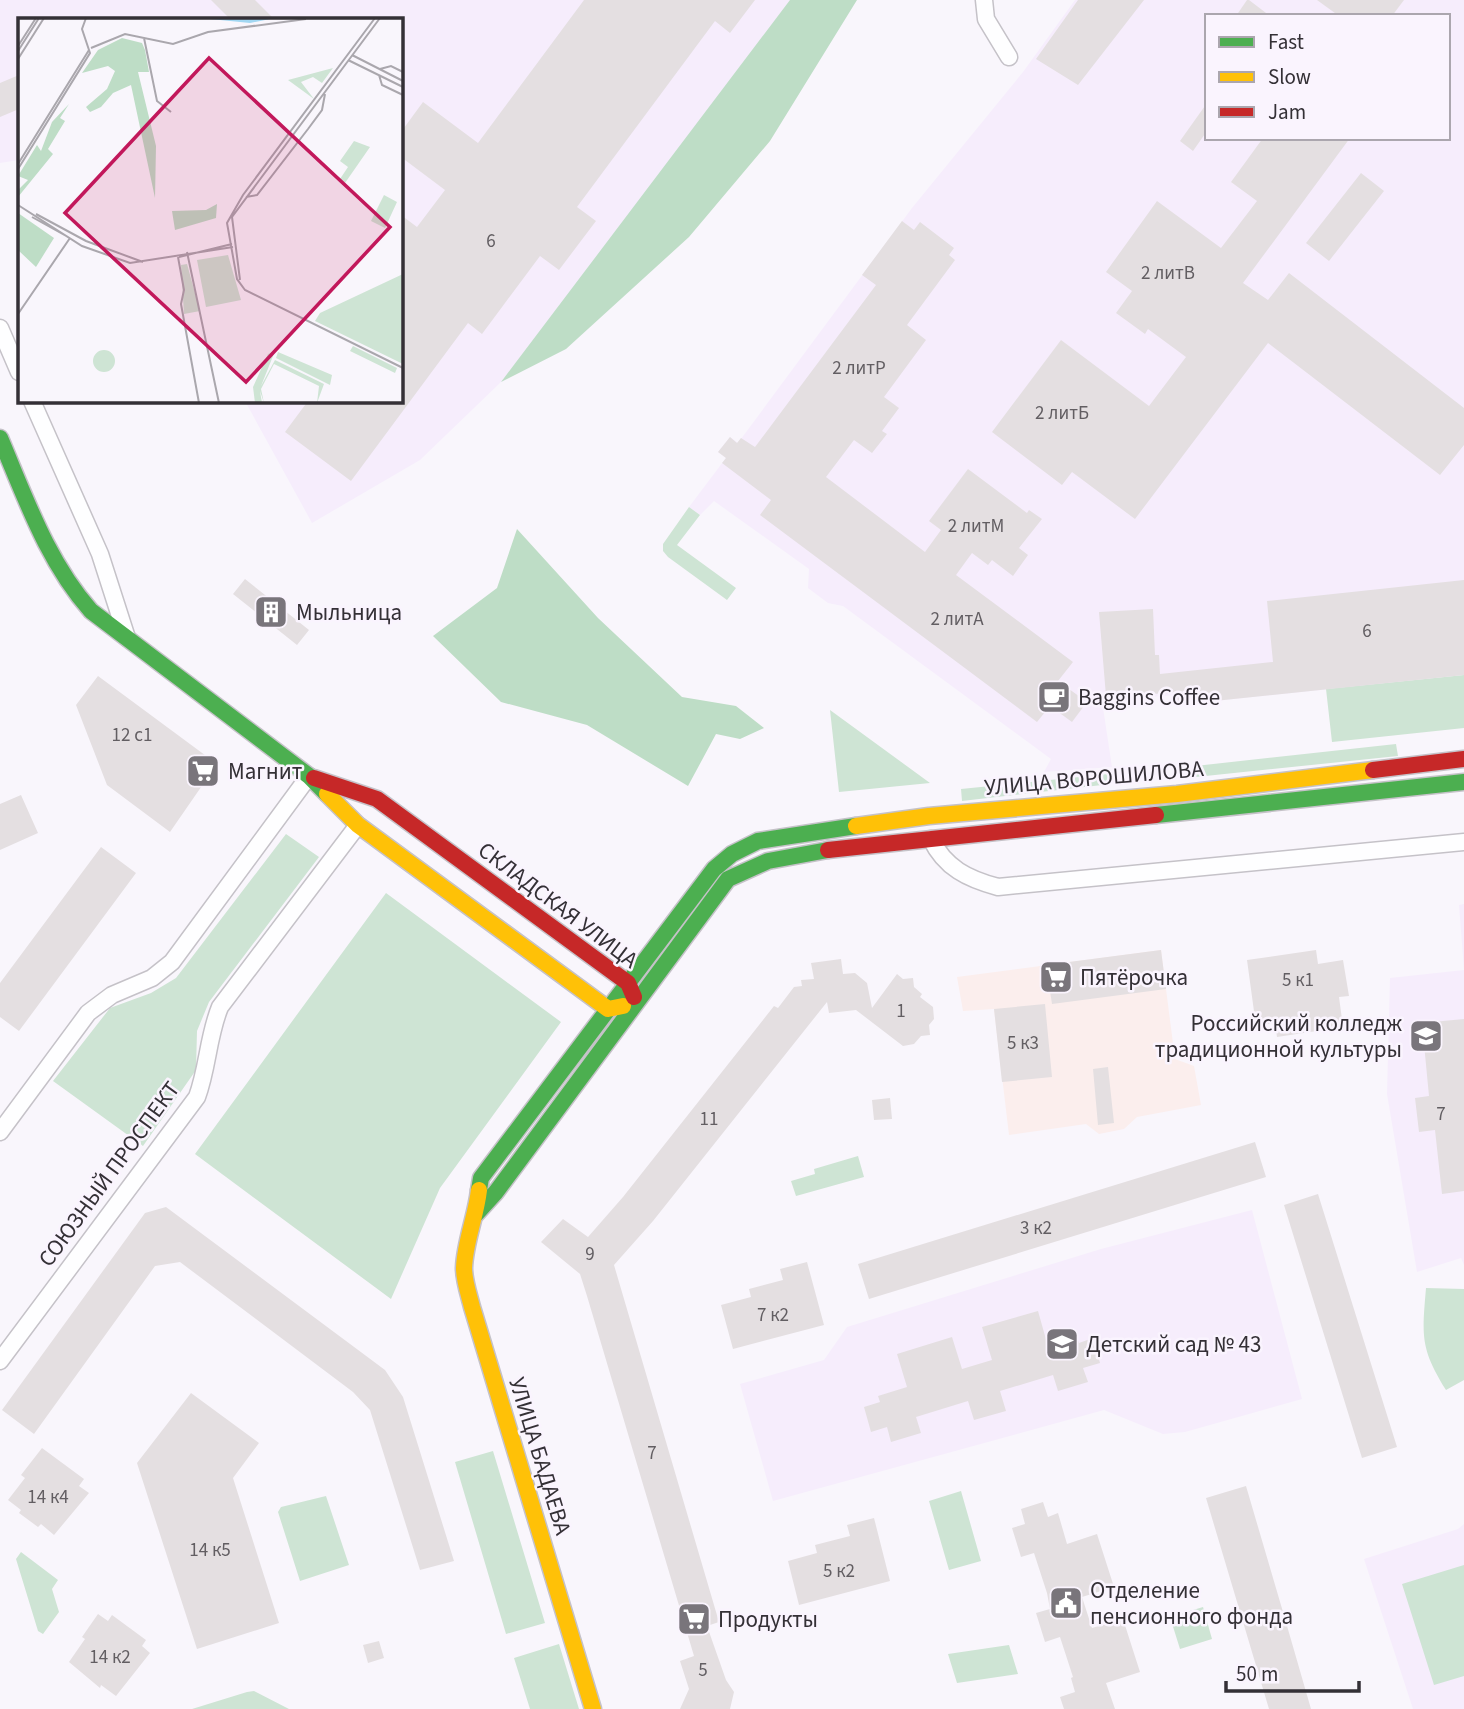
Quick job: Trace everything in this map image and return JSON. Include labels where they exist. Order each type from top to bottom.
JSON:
[{"type":"street","points":[[984,0],[986,19],[1009,57]]},
{"type":"street","points":[[0,328],[18,370]]},
{"type":"street","points":[[32,402],[102,559],[127,640]]},
{"type":"street","name":"СКЛАДСКАЯ УЛИЦА","points":[[0,438],[54,563],[73,592],[98,617],[309,776],[358,825],[608,1009],[637,1003],[628,983],[377,799],[309,776]]},
{"type":"street","name":"УЛИЦА ВОРОШИЛОВА","points":[[732,854],[758,841],[896,820],[1177,794],[1464,759]]},
{"type":"street","points":[[0,1132],[88,1013],[112,995],[152,978],[172,962],[309,776]]},
{"type":"street","name":"УЛИЦА ВОРОШИЛОВА","points":[[740,871],[765,860],[811,852],[1464,782]]},
{"type":"street","name":"СОЮЗНЫЙ ПРОСПЕКТ","points":[[0,1362],[197,1097],[203,1081],[212,1026],[220,1007],[377,799]]},
{"type":"street","points":[[931,839],[938,853],[952,868],[972,880],[998,887],[1464,842]]},
{"type":"street","name":"УЛИЦА БАДАЕВА","points":[[593,1709],[471,1307],[464,1271],[467,1240],[476,1214],[481,1178],[714,869],[732,854]]},
{"type":"street","name":"УЛИЦА БАДАЕВА","points":[[476,1214],[496,1192],[728,879],[740,871]]},
{"type":"shaded area","points":[[0,0],[800,0],[501,382],[420,460],[312,523],[246,402],[402,402],[402,18],[18,18],[18,160],[0,163]]},
{"type":"shaded area","points":[[1075,0],[1464,0],[1464,675],[1176,705],[1174,695],[1102,701],[1112,767],[1044,772],[1051,759],[843,606],[828,603],[808,588],[809,569],[714,501],[700,515],[689,507],[726,458],[718,452],[730,437],[738,443],[912,208],[1023,72]]},
{"type":"shaded area","points":[[1464,904],[1464,970],[1459,905]]},
{"type":"shaded area","points":[[1161,950],[1175,1059],[1194,1066],[1201,1105],[1137,1117],[1124,1129],[1099,1134],[1086,1124],[1009,1135],[994,1009],[963,1011],[957,977]]},
{"type":"shaded area","name":"Российский колледж традиционной культуры","points":[[1464,970],[1464,1265],[1461,1258],[1417,1272],[1387,1094],[1390,978]]},
{"type":"shaded area","name":"Детский сад № 43","points":[[1252,1210],[1302,1399],[1185,1432],[1163,1434],[1104,1410],[773,1501],[740,1384],[824,1360],[847,1327],[1101,1249]]},
{"type":"shaded area","points":[[1464,1524],[1464,1709],[1413,1709],[1364,1559],[1458,1529]]},
{"type":"green space","points":[[790,0],[857,0],[770,141],[689,237],[566,349],[501,382]]},
{"type":"green space","points":[[689,507],[700,515],[677,545],[736,588],[727,600],[663,551],[663,544]]},
{"type":"green space","points":[[517,529],[598,618],[682,697],[736,706],[764,728],[740,739],[716,734],[688,786],[587,725],[501,702],[433,636],[497,588]]},
{"type":"green space","points":[[1464,675],[1464,728],[1332,742],[1326,689]]},
{"type":"green space","points":[[830,710],[930,783],[839,792]]},
{"type":"green space","points":[[1396,744],[1398,756],[1196,777],[1195,766]]},
{"type":"green space","points":[[1108,774],[1111,784],[962,801],[961,789]]},
{"type":"green space","points":[[286,834],[319,857],[209,1002],[197,1031],[196,1070],[143,1146],[53,1081],[110,1008],[151,993],[176,978]]},
{"type":"green space","points":[[386,893],[561,1022],[440,1188],[391,1299],[195,1154]]},
{"type":"green space","points":[[858,1156],[864,1177],[796,1196],[791,1181],[815,1174],[814,1169]]},
{"type":"green space","points":[[1426,1288],[1464,1289],[1464,1380],[1446,1390],[1427,1352],[1424,1330]]},
{"type":"green space","points":[[493,1451],[545,1623],[506,1634],[455,1462]]},
{"type":"green space","points":[[961,1491],[981,1561],[949,1570],[929,1501]]},
{"type":"green space","points":[[326,1496],[349,1565],[300,1581],[278,1512],[281,1507]]},
{"type":"green space","points":[[21,1552],[58,1580],[52,1589],[59,1612],[43,1634],[38,1631],[16,1559]]},
{"type":"green space","points":[[1464,1565],[1464,1676],[1434,1685],[1402,1584]]},
{"type":"green space","points":[[1203,1607],[1212,1639],[1180,1649],[1170,1617]]},
{"type":"green space","points":[[559,1644],[579,1709],[530,1709],[514,1658]]},
{"type":"green space","points":[[1009,1645],[1018,1674],[957,1683],[948,1654]]},
{"type":"green space","points":[[254,1691],[289,1709],[192,1709],[247,1692]]},
{"type":"building","points":[[211,0],[255,0],[273,18],[229,18]]},
{"type":"building","points":[[584,0],[755,0],[730,33],[715,21],[577,207],[596,221],[559,270],[540,256],[482,334],[468,323],[351,481],[285,432],[307,402],[402,402],[402,216],[417,227],[445,190],[402,158],[402,131],[423,102],[478,143]]},
{"type":"building","points":[[1078,0],[1144,0],[1078,85],[1036,59]]},
{"type":"building","points":[[1249,0],[1267,14],[1237,14]]},
{"type":"building","points":[[1317,0],[1404,0],[1394,14],[1336,14]]},
{"type":"building","points":[[18,75],[18,109],[0,117],[0,83]]},
{"type":"building","points":[[1205,106],[1205,134],[1193,151],[1180,141]]},
{"type":"building","points":[[1262,140],[1349,140],[1243,283],[1268,300],[1289,273],[1464,408],[1464,445],[1440,475],[1268,343],[1135,519],[1072,472],[1062,485],[992,432],[1061,340],[1149,406],[1186,357],[1148,329],[1145,334],[1116,313],[1132,291],[1106,272],[1157,201],[1221,248],[1257,201],[1231,182]]},
{"type":"building","points":[[1361,173],[1384,191],[1329,261],[1306,243]]},
{"type":"building","points":[[902,221],[914,230],[920,222],[954,248],[949,255],[955,260],[907,325],[926,340],[884,397],[899,408],[882,431],[887,434],[872,453],[854,440],[826,477],[925,552],[941,530],[929,521],[968,469],[1027,513],[1029,510],[1042,519],[1019,548],[1028,555],[1013,576],[992,560],[988,565],[972,553],[956,575],[1073,662],[1058,681],[1087,702],[1072,722],[1050,706],[1037,722],[760,515],[771,500],[722,463],[726,458],[718,452],[730,437],[737,443],[741,438],[755,447],[876,285],[862,275]]},
{"type":"building","name":"Мыльница","points":[[245,579],[309,630],[297,645],[233,594]]},
{"type":"building","points":[[1464,580],[1464,675],[1176,705],[1175,693],[1106,696],[1099,612],[1153,609],[1155,655],[1159,655],[1160,674],[1273,662],[1267,601]]},
{"type":"building","points":[[98,676],[217,764],[170,832],[107,785],[76,705]]},
{"type":"building","points":[[21,795],[38,833],[0,850],[0,804]]},
{"type":"building","points":[[101,847],[136,873],[19,1031],[0,1017],[0,983]]},
{"type":"building","points":[[1161,950],[1166,989],[1052,1004],[1046,965]]},
{"type":"building","points":[[1316,950],[1318,964],[1343,960],[1349,996],[1339,997],[1343,1027],[1277,1037],[1275,1023],[1256,1026],[1247,960]]},
{"type":"building","points":[[841,959],[843,974],[855,973],[867,983],[872,1008],[897,974],[903,979],[913,978],[914,987],[922,994],[920,997],[933,1007],[934,1019],[929,1025],[930,1035],[921,1036],[914,1044],[903,1046],[856,1010],[829,1013],[827,1002],[653,1221],[614,1265],[719,1622],[707,1626],[726,1680],[734,1692],[730,1709],[680,1709],[689,1689],[680,1661],[694,1656],[587,1296],[580,1274],[541,1242],[563,1219],[588,1237],[623,1197],[774,1006],[778,1008],[794,987],[802,986],[801,980],[814,979],[811,963]]},
{"type":"building","points":[[1045,1004],[1052,1077],[1002,1082],[994,1009]]},
{"type":"building","points":[[1464,1019],[1464,1191],[1442,1194],[1435,1130],[1419,1132],[1415,1098],[1429,1096],[1422,1023]]},
{"type":"building","points":[[1108,1067],[1114,1123],[1098,1125],[1093,1069]]},
{"type":"building","points":[[890,1098],[892,1119],[874,1120],[872,1100]]},
{"type":"building","points":[[1255,1142],[1266,1177],[869,1299],[858,1264]]},
{"type":"building","points":[[1318,1194],[1397,1447],[1362,1458],[1284,1205]]},
{"type":"building","points":[[166,1207],[385,1370],[403,1397],[454,1561],[420,1570],[370,1410],[353,1392],[180,1262],[155,1266],[34,1434],[2,1410],[145,1213]]},
{"type":"building","points":[[807,1262],[824,1325],[733,1349],[721,1305],[751,1297],[749,1289],[783,1280],[780,1269]]},
{"type":"building","points":[[1038,1311],[1047,1343],[1076,1334],[1079,1343],[1093,1338],[1100,1363],[1083,1368],[1088,1382],[1058,1391],[1053,1375],[1000,1391],[1006,1411],[974,1420],[968,1401],[916,1417],[921,1433],[891,1442],[887,1427],[871,1432],[864,1407],[880,1402],[878,1396],[907,1387],[897,1354],[952,1337],[962,1369],[992,1360],[982,1327]]},
{"type":"building","points":[[191,1393],[259,1443],[233,1478],[279,1623],[197,1649],[137,1463]]},
{"type":"building","points":[[42,1448],[84,1479],[79,1486],[89,1493],[54,1535],[41,1524],[38,1527],[19,1513],[21,1510],[8,1500],[25,1478],[21,1475]]},
{"type":"building","points":[[1246,1486],[1311,1709],[1269,1709],[1206,1498]]},
{"type":"building","name":"Отделение пенсионного фонда","points":[[1043,1502],[1048,1517],[1058,1513],[1067,1544],[1097,1534],[1114,1587],[1082,1597],[1092,1628],[1123,1619],[1140,1672],[1106,1683],[1115,1709],[1064,1709],[1060,1697],[1075,1692],[1071,1678],[1073,1677],[1060,1637],[1045,1642],[1036,1613],[1050,1609],[1047,1593],[1034,1553],[1021,1557],[1012,1528],[1025,1524],[1021,1509]]},
{"type":"building","points":[[874,1518],[890,1581],[799,1605],[788,1561],[817,1553],[815,1545],[850,1536],[847,1525]]},
{"type":"building","points":[[98,1614],[108,1621],[112,1615],[146,1640],[142,1646],[150,1653],[116,1696],[101,1685],[100,1688],[69,1662]]},
{"type":"building","points":[[379,1641],[384,1658],[368,1663],[363,1645]]},
{"type":"traffic: fast","points":[[0,438],[50,550],[91,611],[309,776],[327,794]]},
{"type":"traffic: fast","points":[[1156,815],[1464,782]]},
{"type":"traffic: fast","points":[[479,1190],[481,1178],[714,869],[732,854],[758,841],[856,826]]},
{"type":"traffic: fast","points":[[476,1214],[496,1192],[728,879],[768,861],[828,850]]},
{"type":"traffic: slow","points":[[856,826],[929,816],[1177,794],[1373,770]]},
{"type":"traffic: slow","points":[[327,794],[358,825],[608,1009],[623,1006]]},
{"type":"traffic: slow","points":[[479,1190],[465,1258],[466,1283],[593,1709]]},
{"type":"traffic: jam","points":[[1373,770],[1464,759]]},
{"type":"traffic: jam","points":[[314,778],[377,799],[628,983],[634,997]]},
{"type":"traffic: jam","points":[[828,850],[1156,815]]},
{"type":"place","name":"Мыльница","points":[[271,612]]},
{"type":"place","name":"Baggins Coffee","points":[[1054,697]]},
{"type":"place","name":"Магнит","points":[[203,771]]},
{"type":"place","name":"Пятёрочка","points":[[1056,977]]},
{"type":"place","name":"Российский колледж традиционной культуры","points":[[1426,1036]]},
{"type":"place","name":"Детский сад № 43","points":[[1062,1344]]},
{"type":"place","name":"Отделение пенсионного фонда","points":[[1066,1603]]},
{"type":"place","name":"Продукты","points":[[694,1619]]}]
